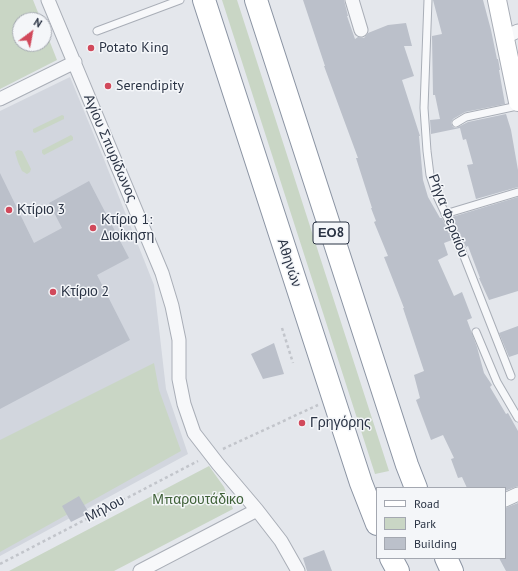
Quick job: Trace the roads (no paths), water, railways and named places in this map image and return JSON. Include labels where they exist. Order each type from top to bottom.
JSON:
[{"type":"highway","name":"Αθηνών","points":[[204,0],[361,483],[376,521]]},
{"type":"highway","name":"ΕΟ8","points":[[256,0],[404,458],[416,487]]},
{"type":"highway","points":[[392,559],[398,571]]},
{"type":"highway","points":[[446,559],[452,571]]},
{"type":"street","name":"Αγίου Σπυρίδωνος","points":[[48,0],[162,273],[172,306],[179,340],[180,379],[184,404],[194,433],[281,541],[298,571]]},
{"type":"street","points":[[352,0],[362,30]]},
{"type":"street","points":[[498,0],[511,34],[518,102]]},
{"type":"street","points":[[0,99],[75,62]]},
{"type":"street","points":[[506,500],[518,494]]},
{"type":"street","points":[[140,571],[257,510]]},
{"type":"lane","points":[[97,31],[180,0]]},
{"type":"lane","name":"Ρήγα Φεραίου","points":[[428,0],[424,108],[430,175],[437,196],[458,241],[511,376]]},
{"type":"lane","points":[[456,123],[466,117],[518,106]]},
{"type":"lane","points":[[445,214],[518,192]]},
{"type":"lane","points":[[476,332],[497,382],[518,418]]},
{"type":"place","name":"Potato King","points":[[91,48]]},
{"type":"place","name":"Serendipity","points":[[108,86]]},
{"type":"place","name":"Κτίριο 3","points":[[9,210]]},
{"type":"place","name":"Κτίριο 1: Διοίκηση","points":[[93,228]]},
{"type":"place","name":"Κτίριο 2","points":[[53,292]]},
{"type":"place","name":"Γρηγόρης","points":[[302,423]]},
{"type":"park label","name":"Μπαρουτάδικο","points":[[198,500]]}]
